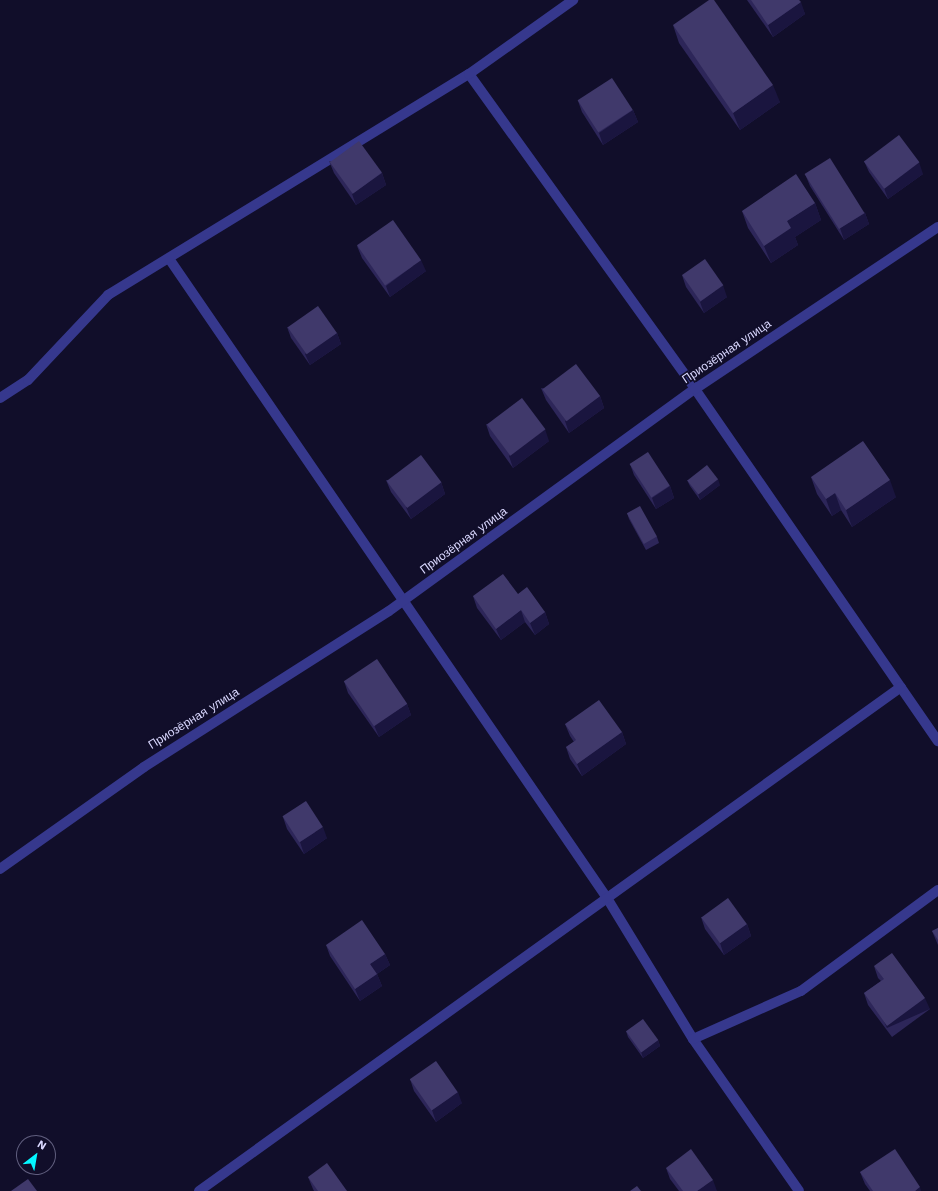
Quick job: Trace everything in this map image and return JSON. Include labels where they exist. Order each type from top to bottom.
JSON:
[{"type":"street","points":[[0,398],[28,380],[108,296],[170,260],[469,74],[573,0]]},
{"type":"street","points":[[469,74],[695,389],[938,741]]},
{"type":"street","name":"Приозёрная улица","points":[[0,869],[144,767],[403,601],[695,389],[938,227]]},
{"type":"street","points":[[170,260],[607,898],[693,1039],[797,1190]]},
{"type":"street","points":[[199,1191],[901,687]]},
{"type":"street","points":[[693,1039],[801,991],[938,890]]},
{"type":"building","points":[[709,0],[714,0],[773,85],[733,113],[673,25]]},
{"type":"building","points":[[751,0],[799,0],[801,2],[768,25]]},
{"type":"building","points":[[612,78],[633,110],[598,132],[578,100]]},
{"type":"building","points":[[899,135],[919,162],[884,189],[864,161]]},
{"type":"building","points":[[359,141],[382,173],[353,194],[330,162]]},
{"type":"building","points":[[830,158],[864,213],[839,229],[805,174]]},
{"type":"building","points":[[796,174],[815,203],[787,221],[791,228],[764,246],[742,211]]},
{"type":"building","points":[[393,220],[421,260],[385,285],[357,245]]},
{"type":"building","points":[[705,259],[723,285],[700,301],[682,275]]},
{"type":"building","points":[[318,306],[337,333],[307,354],[288,327]]},
{"type":"building","points":[[576,364],[600,396],[567,421],[542,389]]},
{"type":"building","points":[[522,398],[545,429],[510,456],[487,424]]},
{"type":"building","points":[[863,441],[890,480],[846,510],[835,493],[826,499],[811,477]]},
{"type":"building","points":[[648,452],[670,486],[651,498],[630,464]]},
{"type":"building","points":[[421,455],[441,482],[407,508],[387,481]]},
{"type":"building","points":[[707,465],[718,479],[698,495],[687,480]]},
{"type":"building","points":[[640,506],[657,537],[644,544],[627,513]]},
{"type":"building","points":[[503,574],[518,594],[527,587],[545,612],[530,623],[521,610],[496,629],[473,596]]},
{"type":"building","points":[[377,659],[407,704],[374,726],[344,681]]},
{"type":"building","points":[[599,700],[622,732],[577,764],[566,747],[576,740],[565,724]]},
{"type":"building","points":[[306,801],[323,827],[299,842],[283,816]]},
{"type":"building","points":[[728,898],[747,924],[720,943],[701,917]]},
{"type":"building","points":[[362,920],[385,954],[370,964],[377,974],[355,989],[326,945]]},
{"type":"building","points":[[938,928],[938,940],[932,931]]},
{"type":"building","points":[[892,953],[925,998],[887,1026],[864,993],[884,979],[874,966]]},
{"type":"building","points":[[643,1019],[658,1040],[641,1052],[626,1031]]},
{"type":"building","points":[[436,1061],[458,1092],[432,1110],[410,1079]]},
{"type":"building","points":[[691,1149],[713,1180],[697,1191],[683,1191],[666,1168]]},
{"type":"building","points":[[895,1149],[920,1187],[915,1191],[873,1191],[860,1172]]},
{"type":"building","points":[[327,1163],[347,1191],[318,1191],[308,1177]]},
{"type":"building","points":[[28,1179],[37,1191],[11,1191]]},
{"type":"building","points":[[637,1186],[641,1191],[630,1191]]}]
